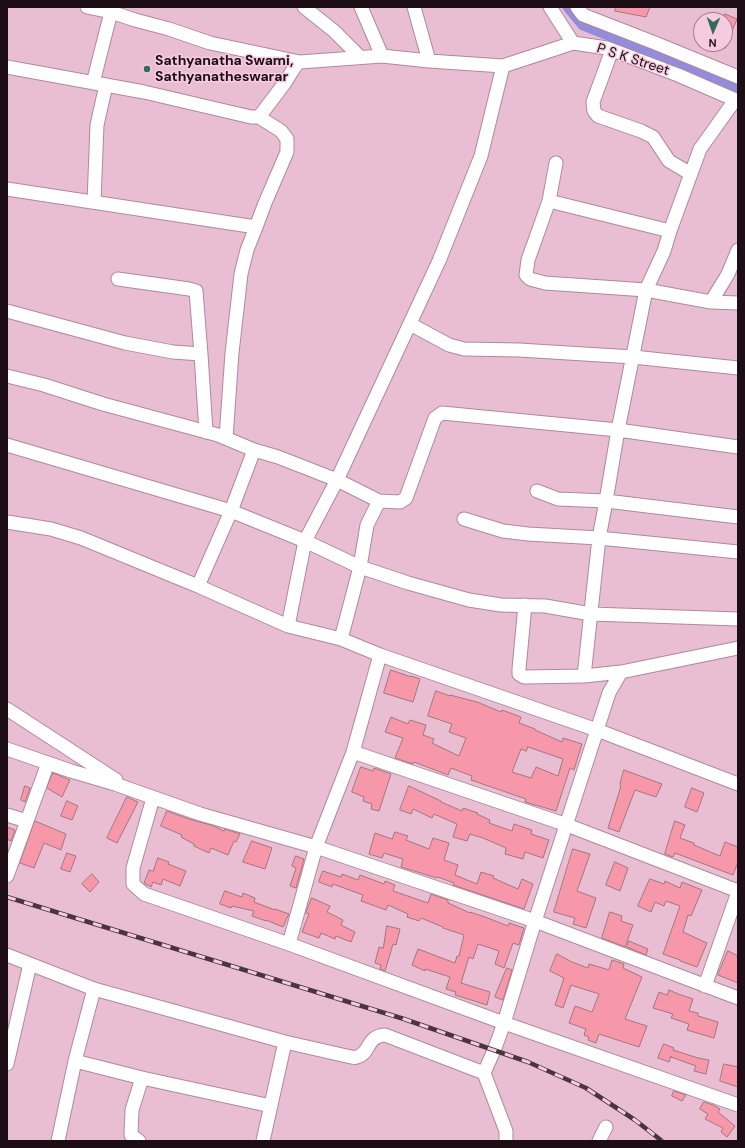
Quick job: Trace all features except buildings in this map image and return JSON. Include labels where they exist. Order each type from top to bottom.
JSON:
[{"type":"street","points":[[88,7],[112,10],[135,20],[169,29],[210,43],[300,62],[382,56],[503,66],[481,156],[439,261],[337,480],[305,541],[288,626]]},
{"type":"street","points":[[361,7],[382,56]]},
{"type":"street","points":[[414,7],[429,61]]},
{"type":"street","points":[[550,7],[573,43]]},
{"type":"street","points":[[576,7],[583,15],[656,43],[738,78]]},
{"type":"street","points":[[308,9],[334,31],[360,57]]},
{"type":"street","points":[[93,83],[112,10]]},
{"type":"street","name":"P S K Street","points":[[503,66],[573,43],[612,50],[678,75],[736,100]]},
{"type":"street","points":[[612,50],[593,102],[594,111],[598,116],[653,137],[669,162],[691,174]]},
{"type":"street","points":[[259,117],[284,84],[296,65],[300,62]]},
{"type":"street","points":[[7,67],[144,92],[252,117],[259,117],[281,131],[287,139],[287,152],[247,250],[241,274],[232,353],[226,438]]},
{"type":"street","points":[[94,202],[97,125],[106,85]]},
{"type":"street","points":[[584,676],[599,538],[618,430],[646,290],[664,251],[670,230],[700,149],[736,100]]},
{"type":"street","points":[[556,163],[548,201],[528,260],[526,275],[530,279],[545,283],[646,290],[711,302],[738,303]]},
{"type":"street","points":[[7,189],[256,227]]},
{"type":"street","points":[[548,201],[670,230]]},
{"type":"street","points":[[711,302],[728,274],[738,250]]},
{"type":"street","points":[[118,279],[196,291],[206,432]]},
{"type":"street","points":[[7,311],[125,343],[173,352],[201,354]]},
{"type":"street","points":[[410,324],[449,345],[464,349],[519,350],[633,357],[738,368]]},
{"type":"street","points":[[7,376],[44,385],[103,404],[226,438],[254,450],[337,480],[378,501],[400,502],[406,498],[435,418],[442,413],[618,430],[738,447]]},
{"type":"street","points":[[7,445],[231,511],[305,541],[360,567],[408,583],[469,600],[501,605],[545,606],[591,614],[738,619]]},
{"type":"street","points":[[198,586],[231,511],[254,450]]},
{"type":"street","points":[[537,491],[558,499],[606,501],[738,516]]},
{"type":"street","points":[[341,639],[360,567],[367,525],[378,501]]},
{"type":"street","points":[[464,518],[503,531],[535,535],[599,538],[738,552]]},
{"type":"street","points":[[7,522],[51,529],[81,538],[198,586],[288,626],[341,639],[380,655],[596,730],[738,784]]},
{"type":"street","points":[[525,606],[519,669],[519,674],[524,677],[584,676],[621,672],[738,648]]},
{"type":"street","points":[[289,944],[316,847],[353,752],[380,655]]},
{"type":"street","points":[[506,1141],[506,1130],[484,1074],[504,1023],[596,730],[609,693],[621,672]]},
{"type":"street","points":[[7,709],[133,790]]},
{"type":"street","points":[[7,749],[133,790],[200,814],[316,847],[535,922],[738,998]]},
{"type":"street","points":[[353,752],[567,824],[738,892],[705,986]]},
{"type":"street","points":[[7,876],[48,763]]},
{"type":"street","points":[[153,798],[133,868],[133,884],[144,894],[289,944],[504,1023],[738,1105]]},
{"type":"street","points":[[7,815],[27,821]]},
{"type":"street","points":[[7,955],[94,989],[285,1042],[351,1057],[358,1057],[363,1053],[374,1038],[385,1035],[484,1074]]},
{"type":"street","points":[[7,1064],[11,1024],[30,964]]},
{"type":"street","points":[[58,1141],[75,1061],[94,989]]},
{"type":"street","points":[[263,1141],[285,1042]]},
{"type":"street","points":[[75,1061],[142,1078],[271,1106]]},
{"type":"street","points":[[139,1141],[131,1135],[132,1110],[142,1078]]},
{"type":"street","points":[[599,1141],[606,1127]]},
{"type":"waterway","points":[[568,7],[583,25],[738,87]]},
{"type":"railway","points":[[7,897],[404,1019],[528,1062],[586,1088],[635,1120],[662,1141]]},
{"type":"place","name":"Sathyanatha Swami, Sathyanatheswarar","points":[[147,69]]}]
